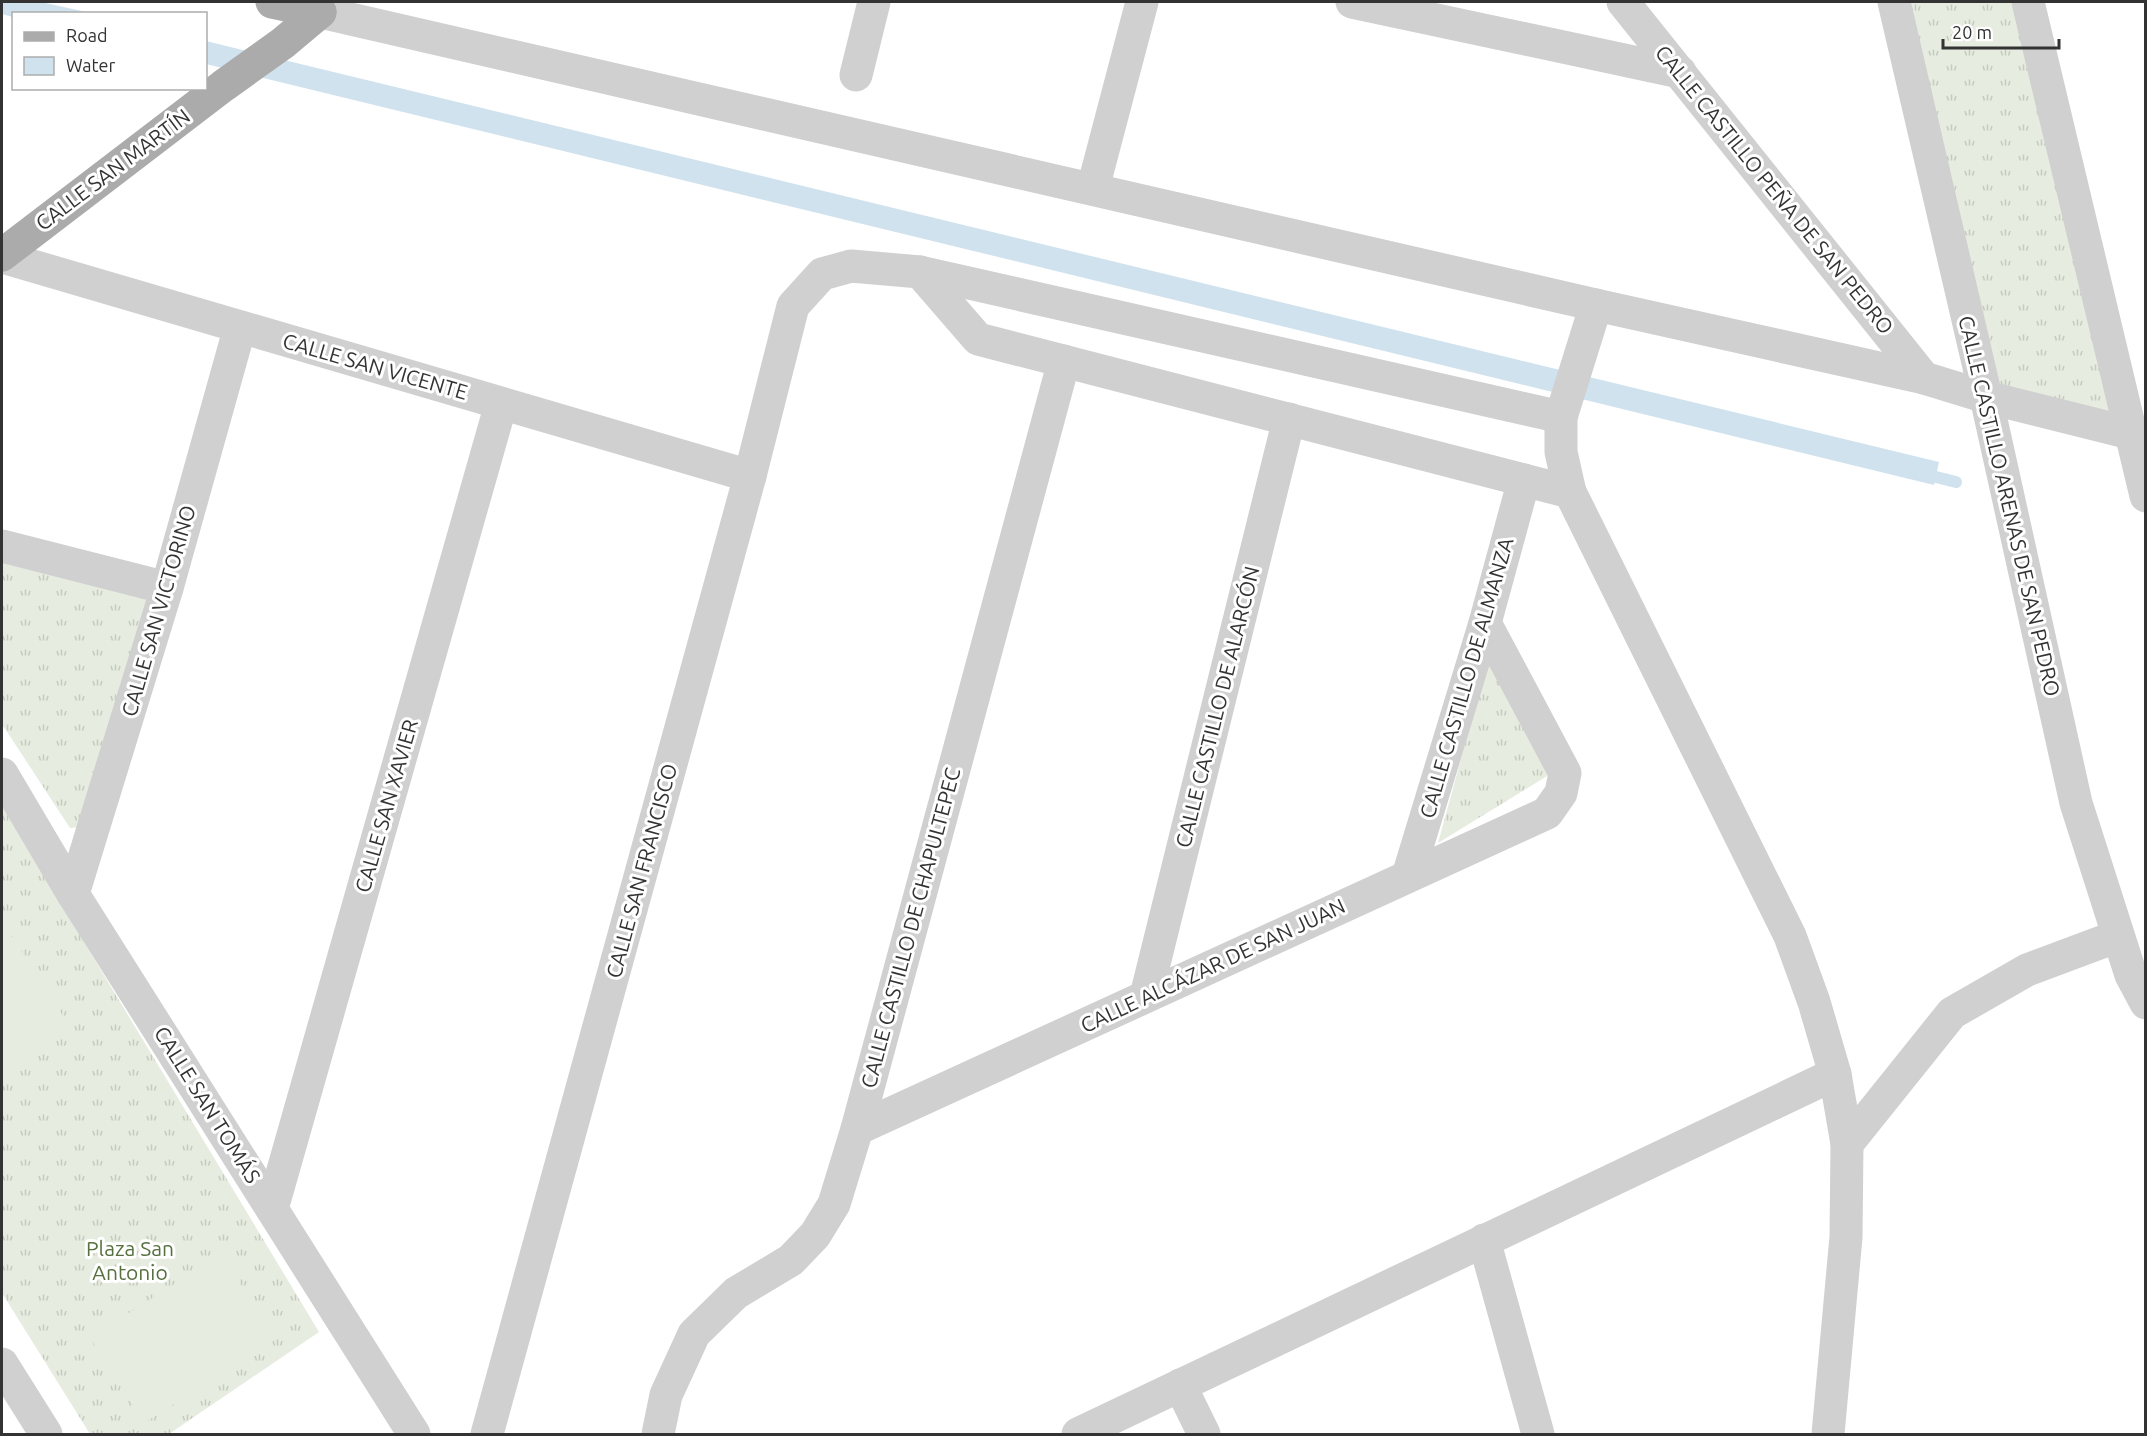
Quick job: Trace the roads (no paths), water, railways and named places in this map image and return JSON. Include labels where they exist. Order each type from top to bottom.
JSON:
[{"type":"main road","points":[[272,2],[328,7]]},
{"type":"main road","name":"CALLE SAN MARTÍN","points":[[2,256],[328,7]]},
{"type":"street","points":[[856,75],[874,2]]},
{"type":"street","points":[[1093,188],[1142,2]]},
{"type":"street","points":[[1352,2],[1680,72]]},
{"type":"street","name":"CALLE CASTILLO PEÑA DE SAN PEDRO","points":[[1623,2],[1924,378]]},
{"type":"street","name":"CALLE CASTILLO ARENAS DE SAN PEDRO","points":[[1894,2],[1986,397],[2076,803],[2118,936],[2145,1004]]},
{"type":"street","points":[[2028,2],[2137,435],[2145,496]]},
{"type":"street","points":[[328,7],[1596,305],[1924,378],[1986,397],[2137,435]]},
{"type":"street","name":"CALLE SAN VICENTE","points":[[2,256],[750,476]]},
{"type":"street","name":"CALLE SAN FRANCISCO","points":[[487,1434],[750,476],[793,306],[822,274],[851,266],[920,272]]},
{"type":"street","points":[[920,272],[1564,407]]},
{"type":"street","points":[[920,272],[978,339],[1570,492]]},
{"type":"street","points":[[1596,305],[1564,407],[1561,452],[1570,492],[1790,936],[1814,1002],[1835,1074],[1847,1144],[1846,1237],[1828,1434]]},
{"type":"street","name":"CALLE SAN VICTORINO","points":[[74,894],[167,588],[240,327]]},
{"type":"street","name":"CALLE CASTILLO DE CHAPULTEPEC","points":[[658,1434],[666,1395],[694,1334],[736,1293],[791,1260],[815,1235],[834,1204],[857,1129],[1064,361]]},
{"type":"street","name":"CALLE SAN XAVIER","points":[[272,1209],[501,404]]},
{"type":"street","name":"CALLE CASTILLO DE ALARCÓN","points":[[1146,996],[1289,419]]},
{"type":"street","name":"CALLE CASTILLO DE ALMANZA","points":[[1408,876],[1485,622],[1524,480]]},
{"type":"street","points":[[2,546],[167,588]]},
{"type":"street","name":"CALLE ALCÁZAR DE SAN JUAN","points":[[857,1129],[1547,813],[1561,793],[1565,773],[1485,622]]},
{"type":"street","name":"CALLE SAN TOMÁS","points":[[2,774],[74,894],[414,1434]]},
{"type":"street","points":[[1847,1144],[1952,1012],[2027,970],[2118,936]]},
{"type":"street","points":[[1078,1434],[1835,1074]]},
{"type":"street","points":[[1484,1240],[1538,1434]]},
{"type":"street","points":[[2,1364],[46,1434]]},
{"type":"street","points":[[1180,1385],[1204,1434]]},
{"type":"water","points":[[2,2],[41,2],[86,12],[12,12],[12,17],[2,14]]},
{"type":"water","points":[[207,41],[1939,462],[1934,485],[207,64]]},
{"type":"waterway","points":[[1920,473],[1956,482]]},
{"type":"park label","name":"Plaza San Antonio","points":[[130,1261]]}]
